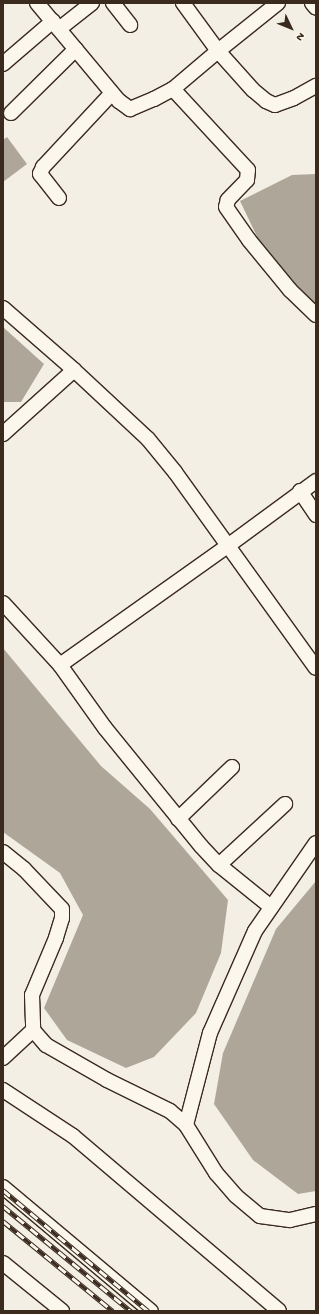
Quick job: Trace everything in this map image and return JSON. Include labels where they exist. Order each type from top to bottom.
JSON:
[{"type":"street","points":[[37,3],[119,101],[130,109],[154,99],[172,89],[278,3]]},
{"type":"street","points":[[3,64],[56,25],[92,3]]},
{"type":"street","points":[[113,3],[130,24]]},
{"type":"street","points":[[183,3],[218,51],[253,90],[266,101],[275,105],[294,98],[316,86]]},
{"type":"street","points":[[312,3],[316,8]]},
{"type":"street","points":[[11,113],[76,49]]},
{"type":"street","points":[[172,89],[248,170],[247,180],[228,200],[226,207],[254,246],[290,290],[316,316]]},
{"type":"street","points":[[59,198],[40,174],[43,167],[112,93]]},
{"type":"street","points":[[3,308],[74,370],[148,439],[175,472],[229,545],[316,668]]},
{"type":"street","points":[[3,434],[74,370]]},
{"type":"street","points":[[60,665],[229,545],[316,480]]},
{"type":"street","points":[[300,491],[316,515]]},
{"type":"street","points":[[3,603],[60,665],[105,728],[178,819],[219,865],[271,907]]},
{"type":"street","points":[[178,819],[232,767]]},
{"type":"street","points":[[219,865],[285,804]]},
{"type":"street","points":[[186,1125],[210,1033],[255,931],[316,844]]},
{"type":"street","points":[[3,852],[24,868],[62,909],[62,918],[56,938],[32,995],[33,1030],[46,1045],[107,1080],[170,1111],[186,1125],[216,1173],[236,1196],[260,1216],[290,1220],[316,1214]]},
{"type":"street","points":[[3,1058],[33,1030]]},
{"type":"street","points":[[3,1090],[73,1136],[279,1311]]},
{"type":"street","points":[[3,1187],[151,1311]]},
{"type":"street","points":[[3,1263],[62,1311]]},
{"type":"shaded area","points":[[7,137],[27,164],[3,182],[3,140]]},
{"type":"shaded area","points":[[316,174],[316,311],[273,270],[240,201],[292,175]]},
{"type":"shaded area","points":[[3,327],[44,364],[21,402],[3,402]]},
{"type":"shaded area","points":[[3,648],[101,766],[150,809],[228,900],[221,953],[196,1013],[154,1057],[126,1068],[67,1040],[44,1008],[83,915],[60,873],[3,832]]},
{"type":"shaded area","points":[[316,881],[316,1191],[298,1194],[253,1160],[214,1104],[223,1053],[276,929]]},
{"type":"railway","points":[[3,1190],[148,1311]]},
{"type":"railway","points":[[3,1206],[131,1311]]},
{"type":"railway","points":[[3,1221],[113,1311]]}]
